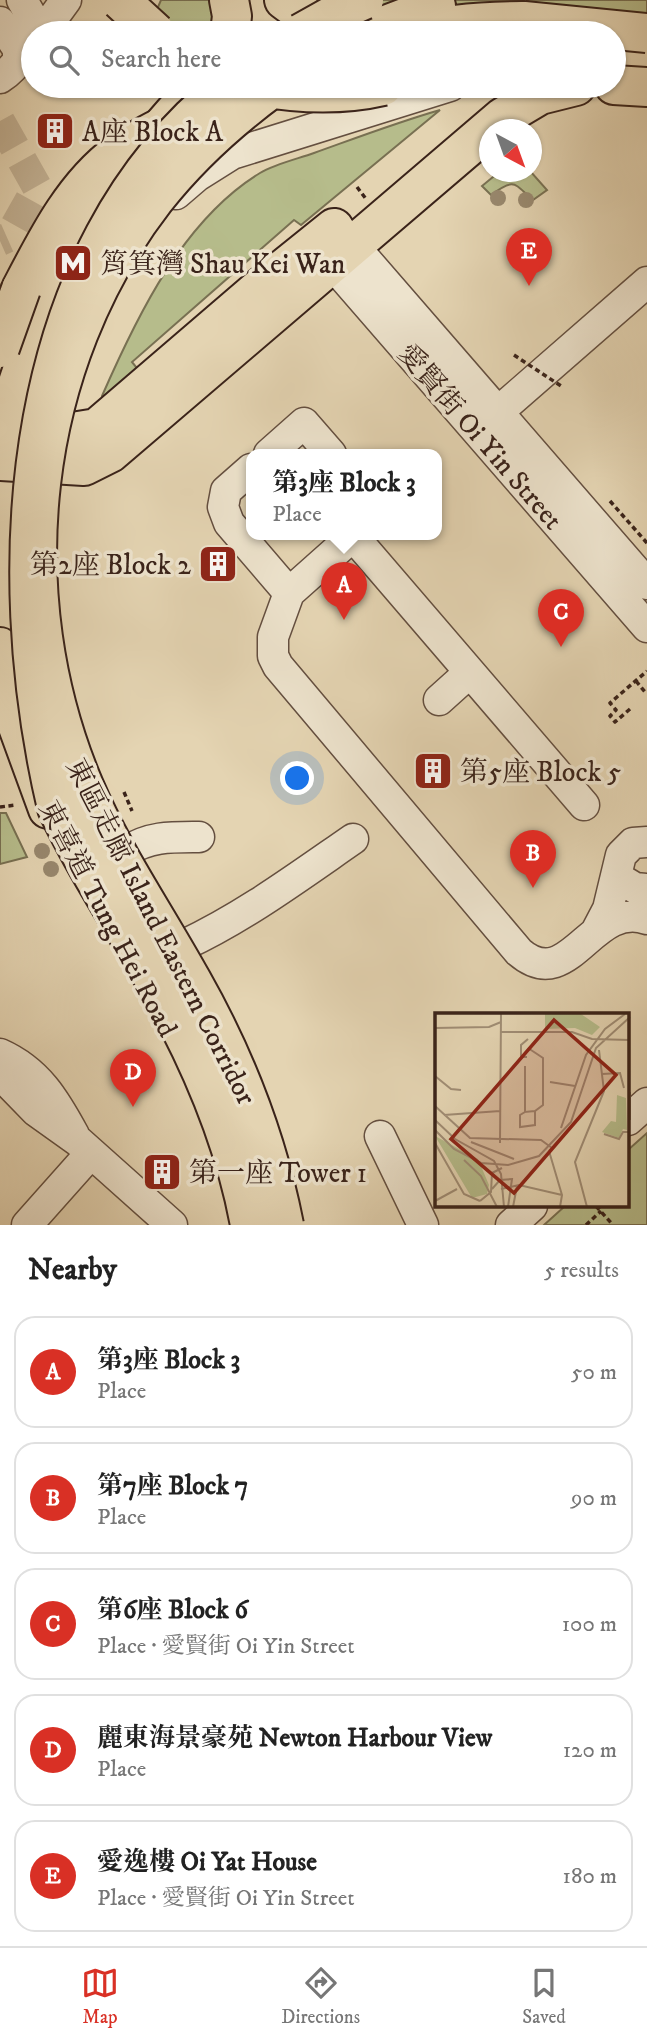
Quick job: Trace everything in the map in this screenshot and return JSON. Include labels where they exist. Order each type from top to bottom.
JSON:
[{"type":"main road","points":[[120,0],[143,21]]},
{"type":"main road","points":[[229,0],[231,21]]},
{"type":"main road","points":[[284,0],[313,21]]},
{"type":"main road","points":[[323,21],[364,0]]},
{"type":"main road","points":[[395,21],[455,0]]},
{"type":"main road","points":[[593,21],[647,15]]},
{"type":"main road","points":[[626,32],[647,33]]},
{"type":"main road","points":[[626,62],[647,64]]},
{"type":"main road","points":[[626,86],[647,88]]},
{"type":"main road","points":[[187,98],[160,128],[100,207],[61,272],[23,367],[1,443],[57,449],[97,428],[267,282],[334,245],[503,117],[535,98]]},
{"type":"main road","name":"東區走廊 Island Eastern Corridor","points":[[211,98],[156,153],[117,203],[84,252],[60,300],[41,347],[14,447],[5,531],[5,604],[13,669],[35,753],[56,806],[178,1022],[196,1061],[226,1133],[250,1225]]},
{"type":"main road","name":"東區走廊 Island Eastern Corridor","points":[[260,98],[222,128],[156,198],[124,244],[89,310],[59,394],[40,478],[36,578],[47,667],[69,749],[100,819],[194,984],[224,1043],[246,1093],[265,1147],[284,1225]]},
{"type":"main road","points":[[169,201],[221,142],[275,98]]},
{"type":"main road","points":[[334,245],[475,108],[489,98]]},
{"type":"main road","points":[[0,348],[21,289],[53,230],[91,178],[116,154],[160,128]]},
{"type":"main road","name":"東喜道 Tung Hei Road","points":[[169,201],[135,254],[94,330],[78,369],[57,449],[46,513],[44,550],[50,625],[58,676],[70,724],[85,765],[127,851],[184,945],[246,1066],[285,1184],[292,1225]]},
{"type":"main road","name":"東喜道 Tung Hei Road","points":[[0,647],[15,716],[37,782],[75,867],[182,1055],[220,1149],[239,1225]]},
{"type":"main road","points":[[0,704],[25,756],[56,806]]},
{"type":"main road","points":[[285,1184],[303,1225]]},
{"type":"street","points":[[50,21],[65,0]]},
{"type":"street","points":[[135,21],[147,0]]},
{"type":"street","points":[[23,1],[35,21]]},
{"type":"street","points":[[0,22],[18,49],[17,60]]},
{"type":"street","name":"東喜道 Tung Hei Road","points":[[169,201],[197,176],[232,154],[412,98]]},
{"type":"street","name":"愛賢街 Oi Yin Street","points":[[334,245],[498,412],[647,584]]},
{"type":"street","name":"愛賢街 Oi Yin Street","points":[[334,245],[647,627]]},
{"type":"street","points":[[498,412],[647,282]]},
{"type":"street","points":[[274,449],[304,423],[327,449]]},
{"type":"street","points":[[246,473],[226,491],[223,507],[229,523],[289,593]]},
{"type":"street","points":[[347,540],[289,593],[273,637],[273,656],[278,666],[519,952],[536,964],[546,966],[564,959],[597,930],[614,921],[640,916],[647,919]]},
{"type":"street","points":[[357,540],[584,805]]},
{"type":"street","points":[[439,700],[469,673]]},
{"type":"street","points":[[127,851],[141,842],[162,837],[199,837]]},
{"type":"street","points":[[184,945],[210,933],[271,895],[353,839]]},
{"type":"street","points":[[647,842],[633,843],[626,847],[621,855],[630,880],[647,909]]},
{"type":"street","points":[[597,930],[608,908],[630,880]]},
{"type":"street","points":[[0,1054],[24,1067],[53,1096],[84,1147]]},
{"type":"street","points":[[0,1074],[36,1111],[84,1147],[172,1225]]},
{"type":"street","points":[[630,1118],[647,1103]]},
{"type":"street","points":[[380,1136],[423,1225]]},
{"type":"street","points":[[27,1225],[84,1147]]},
{"type":"path","points":[[514,355],[561,386]]},
{"type":"path","points":[[630,709],[615,722],[610,716],[616,710],[610,703],[647,671]]},
{"type":"path","points":[[636,681],[646,691]]},
{"type":"path","points":[[124,792],[132,811]]},
{"type":"path","points":[[0,807],[18,804]]},
{"type":"path","points":[[598,1208],[613,1225]]},
{"type":"path","points":[[586,1225],[601,1211]]},
{"type":"green space","points":[[161,0],[213,0],[212,21],[152,21]]},
{"type":"green space","points":[[340,0],[647,0],[647,15],[417,21]]},
{"type":"green space","points":[[440,110],[301,225],[294,220],[132,362],[141,373],[107,402],[102,396],[131,334],[165,272],[208,216],[233,193],[272,167]]},
{"type":"green space","points":[[487,182],[540,182],[547,190],[533,200],[514,185],[505,186],[491,195],[482,186]]},
{"type":"green space","points":[[0,813],[6,813],[27,857],[0,864]]},
{"type":"green space","points":[[647,1133],[647,1225],[544,1225],[563,1208],[630,1208],[630,1148]]},
{"type":"tunnel","points":[[0,121],[37,187],[9,237],[0,241]]},
{"type":"place","name":"A座 Block A","points":[[55,131]]},
{"type":"place","name":"筲箕灣 Shau Kei Wan","points":[[73,263]]},
{"type":"place","name":"愛逸樓 Oi Yat House","points":[[529,286]]},
{"type":"place","name":"第2座 Block 2","points":[[218,564]]},
{"type":"place","name":"第3座 Block 3","points":[[344,620]]},
{"type":"place","name":"第6座 Block 6","points":[[561,647]]},
{"type":"place","name":"第5座 Block 5","points":[[433,771]]},
{"type":"place","name":"第7座 Block 7","points":[[533,888]]},
{"type":"place","name":"麗東海景豪苑 Newton Harbour View","points":[[133,1107]]},
{"type":"place","name":"第一座 Tower 1","points":[[162,1172]]}]
